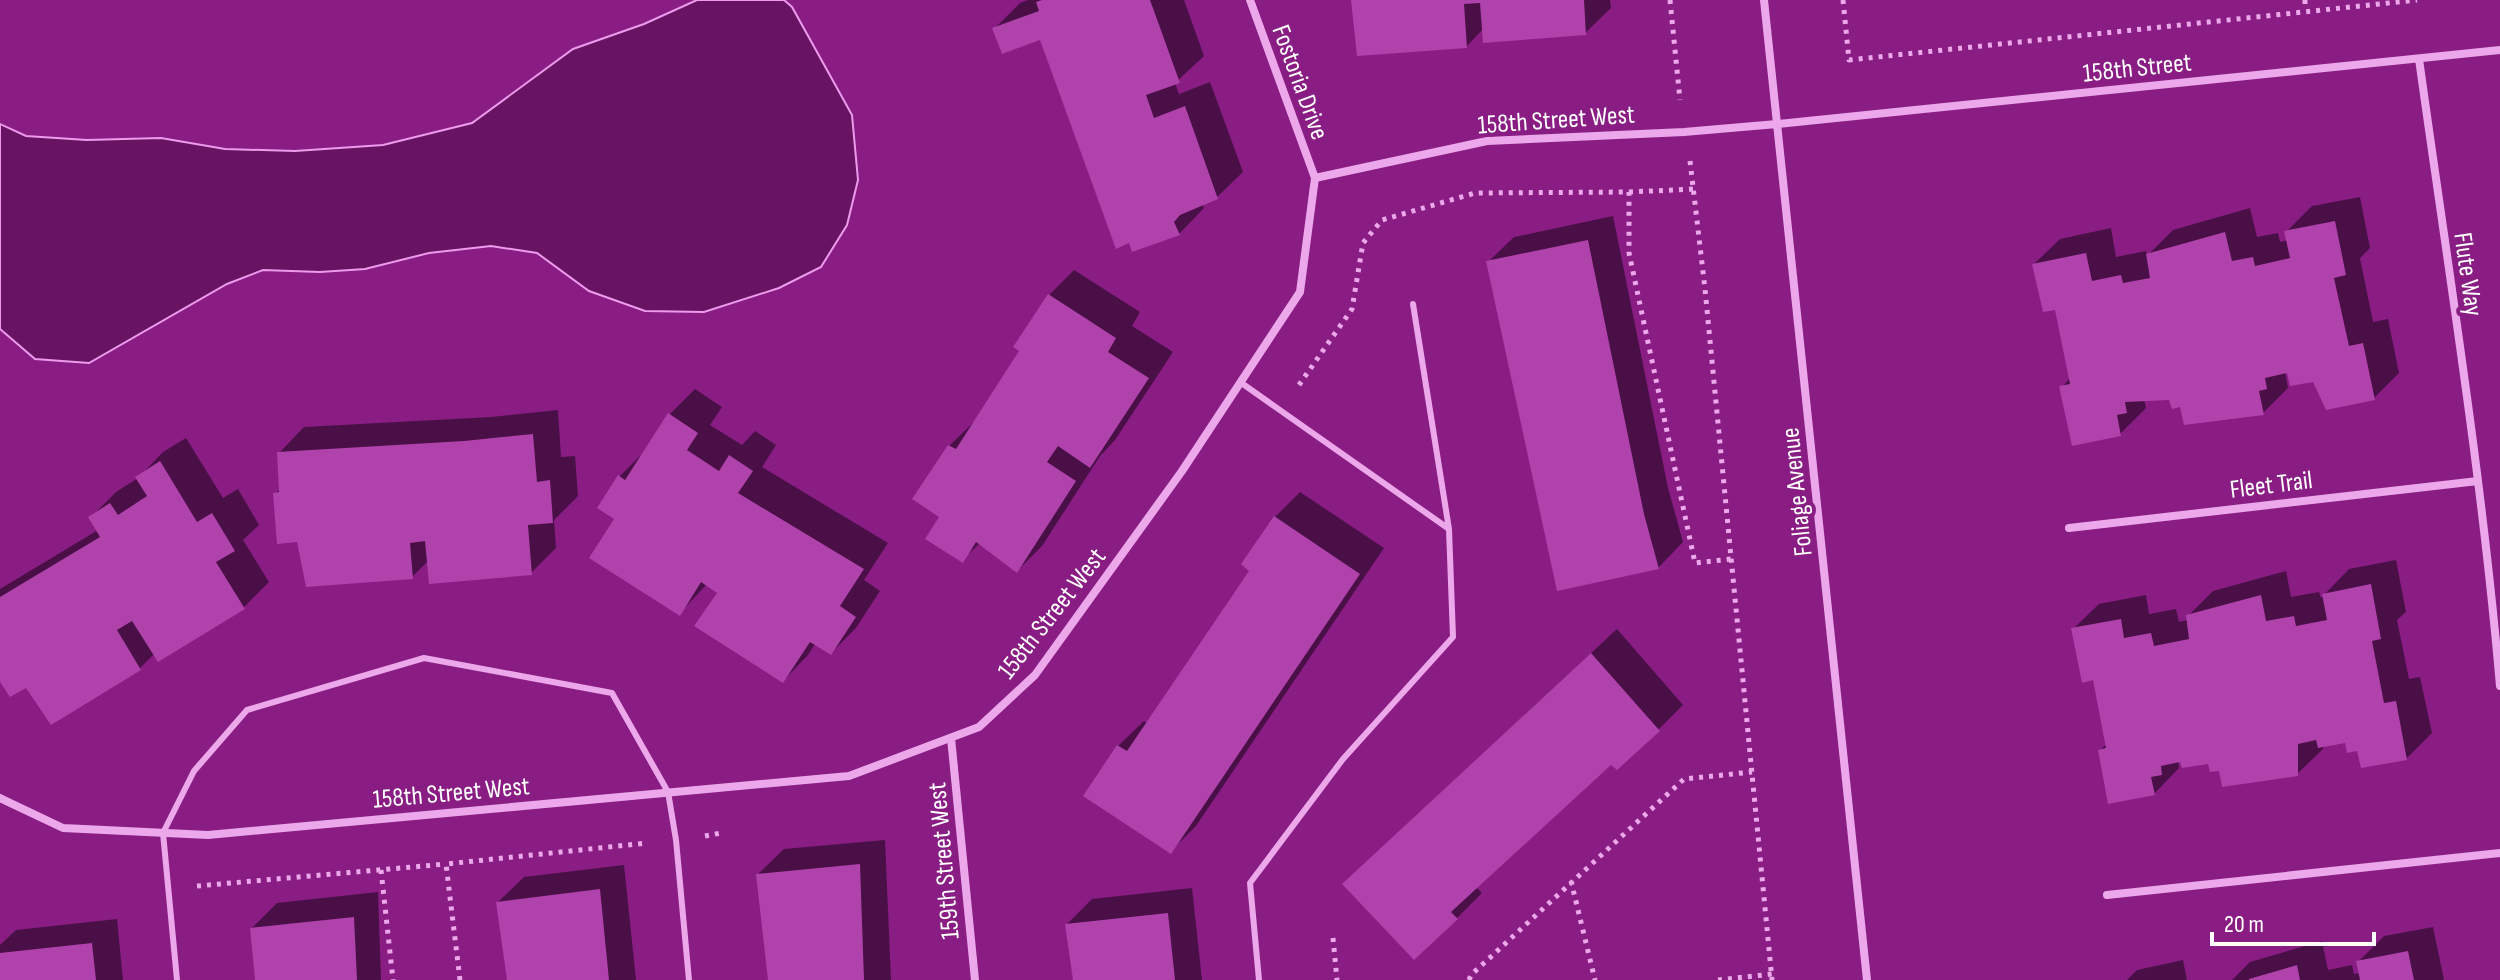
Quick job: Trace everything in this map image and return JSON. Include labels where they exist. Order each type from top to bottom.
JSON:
[{"type":"street","name":"Fostoria Drive","points":[[1250,0],[1315,178]]},
{"type":"street","name":"Foliage Avenue","points":[[1764,0],[1867,980]]},
{"type":"street","name":"158th Street","points":[[1777,124],[2500,50]]},
{"type":"street","name":"Flute Way","points":[[2419,59],[2496,596],[2500,686]]},
{"type":"street","name":"158th Street West","points":[[0,798],[63,828],[208,835],[849,776],[951,738],[979,727],[1035,675],[1182,471],[1300,292],[1315,178],[1487,141],[1684,132],[1777,124]]},
{"type":"street","name":"Fleet Trail","points":[[2069,528],[2478,481]]},
{"type":"street","name":"159th Street West","points":[[951,738],[975,980]]},
{"type":"street","points":[[2107,895],[2500,853]]},
{"type":"lane","points":[[1259,980],[1250,883],[1343,759],[1453,637],[1449,529],[1413,304]]},
{"type":"lane","points":[[1240,382],[1449,529]]},
{"type":"lane","points":[[177,980],[163,833],[194,771],[247,710],[424,658],[612,693],[668,792],[676,840],[689,980]]},
{"type":"path","points":[[1670,0],[1684,132],[1695,189],[1772,977],[1718,980]]},
{"type":"path","points":[[1843,0],[1849,60],[2417,0]]},
{"type":"path","points":[[2305,0],[2305,10]]},
{"type":"path","points":[[1299,385],[1352,309],[1363,243],[1382,220],[1475,193],[1695,189]]},
{"type":"path","points":[[1629,192],[1629,253],[1695,563],[1731,559]]},
{"type":"path","points":[[1469,980],[1571,880],[1684,779],[1752,772]]},
{"type":"path","points":[[168,889],[446,864],[721,833]]},
{"type":"path","points":[[446,864],[460,980]]},
{"type":"path","points":[[381,869],[393,980]]},
{"type":"path","points":[[1571,880],[1595,980]]},
{"type":"path","points":[[1333,938],[1337,980]]},
{"type":"shaded area","points":[[697,0],[784,0],[792,7],[852,115],[858,180],[847,225],[821,267],[779,288],[704,312],[645,311],[589,291],[537,253],[491,246],[429,253],[365,269],[320,272],[263,270],[227,284],[89,363],[35,359],[0,329],[0,124],[26,136],[87,140],[161,138],[225,149],[295,151],[383,145],[472,123],[573,49],[644,24]]},
{"type":"building","points":[[1150,0],[1180,83],[1146,95],[1154,118],[1185,106],[1218,199],[1180,215],[1174,222],[1180,235],[1132,252],[1129,243],[1116,249],[1040,40],[1002,54],[992,28],[1039,11],[1036,2]]},
{"type":"building","points":[[1351,0],[1584,0],[1586,35],[1483,43],[1480,3],[1464,4],[1467,48],[1357,56]]},
{"type":"building","points":[[2335,221],[2346,275],[2334,278],[2349,346],[2363,343],[2375,400],[2326,410],[2313,382],[2290,386],[2287,373],[2265,378],[2267,389],[2259,391],[2264,415],[2184,425],[2180,407],[2172,409],[2169,400],[2125,402],[2127,413],[2117,415],[2121,436],[2072,446],[2059,386],[2070,384],[2055,310],[2043,312],[2032,264],[2086,253],[2092,281],[2121,275],[2123,283],[2150,278],[2146,254],[2225,232],[2232,261],[2253,257],[2255,266],[2290,258],[2284,231]]},
{"type":"building","points":[[1588,240],[1644,514],[1659,569],[1557,591],[1486,261]]},
{"type":"building","points":[[1048,294],[1116,338],[1108,352],[1149,378],[1090,468],[1058,446],[1047,462],[1076,481],[1017,573],[976,542],[963,563],[925,539],[939,517],[912,499],[948,445],[956,449],[1019,351],[1013,347]]},
{"type":"building","points":[[668,413],[698,433],[687,450],[719,471],[729,455],[753,471],[738,493],[864,569],[840,606],[856,617],[831,655],[810,642],[783,683],[694,626],[717,593],[701,582],[680,616],[589,558],[614,519],[597,508],[618,475],[625,480]]},
{"type":"building","points":[[533,434],[537,482],[550,480],[553,523],[528,525],[532,575],[429,584],[425,541],[410,543],[413,579],[306,587],[297,542],[277,544],[273,493],[279,492],[277,452]]},
{"type":"building","points":[[160,461],[197,522],[212,513],[235,551],[216,562],[245,609],[158,662],[132,621],[117,630],[141,670],[51,725],[26,688],[10,697],[0,682],[0,597],[100,537],[88,517],[110,503],[118,515],[147,496],[135,477]]},
{"type":"building","points":[[1274,516],[1360,574],[1171,854],[1083,796],[1117,745],[1127,751],[1249,571],[1241,564]]},
{"type":"building","points":[[2371,584],[2381,639],[2372,641],[2384,703],[2396,701],[2407,760],[2361,768],[2357,751],[2347,753],[2345,743],[2318,748],[2316,740],[2298,744],[2298,776],[2222,787],[2219,771],[2210,772],[2208,764],[2182,768],[2180,762],[2161,766],[2162,775],[2151,777],[2155,795],[2108,804],[2098,750],[2106,748],[2093,680],[2082,683],[2071,628],[2121,619],[2124,638],[2151,633],[2154,646],[2189,639],[2186,615],[2261,595],[2266,621],[2294,616],[2296,626],[2327,620],[2322,594]]},
{"type":"building","points":[[1591,653],[1660,731],[1617,770],[1611,765],[1451,912],[1458,919],[1414,960],[1342,884]]},
{"type":"building","points":[[860,864],[864,980],[768,980],[756,874]]},
{"type":"building","points":[[600,889],[609,980],[507,980],[496,902]]},
{"type":"building","points":[[1168,913],[1175,980],[1073,980],[1065,924]]},
{"type":"building","points":[[354,917],[357,980],[255,980],[250,928]]},
{"type":"building","points":[[92,943],[96,980],[0,980],[0,953]]},
{"type":"building","points":[[2408,951],[2414,980],[2360,980],[2356,961]]},
{"type":"building","points":[[2297,965],[2300,980],[2249,980],[2249,979]]}]
